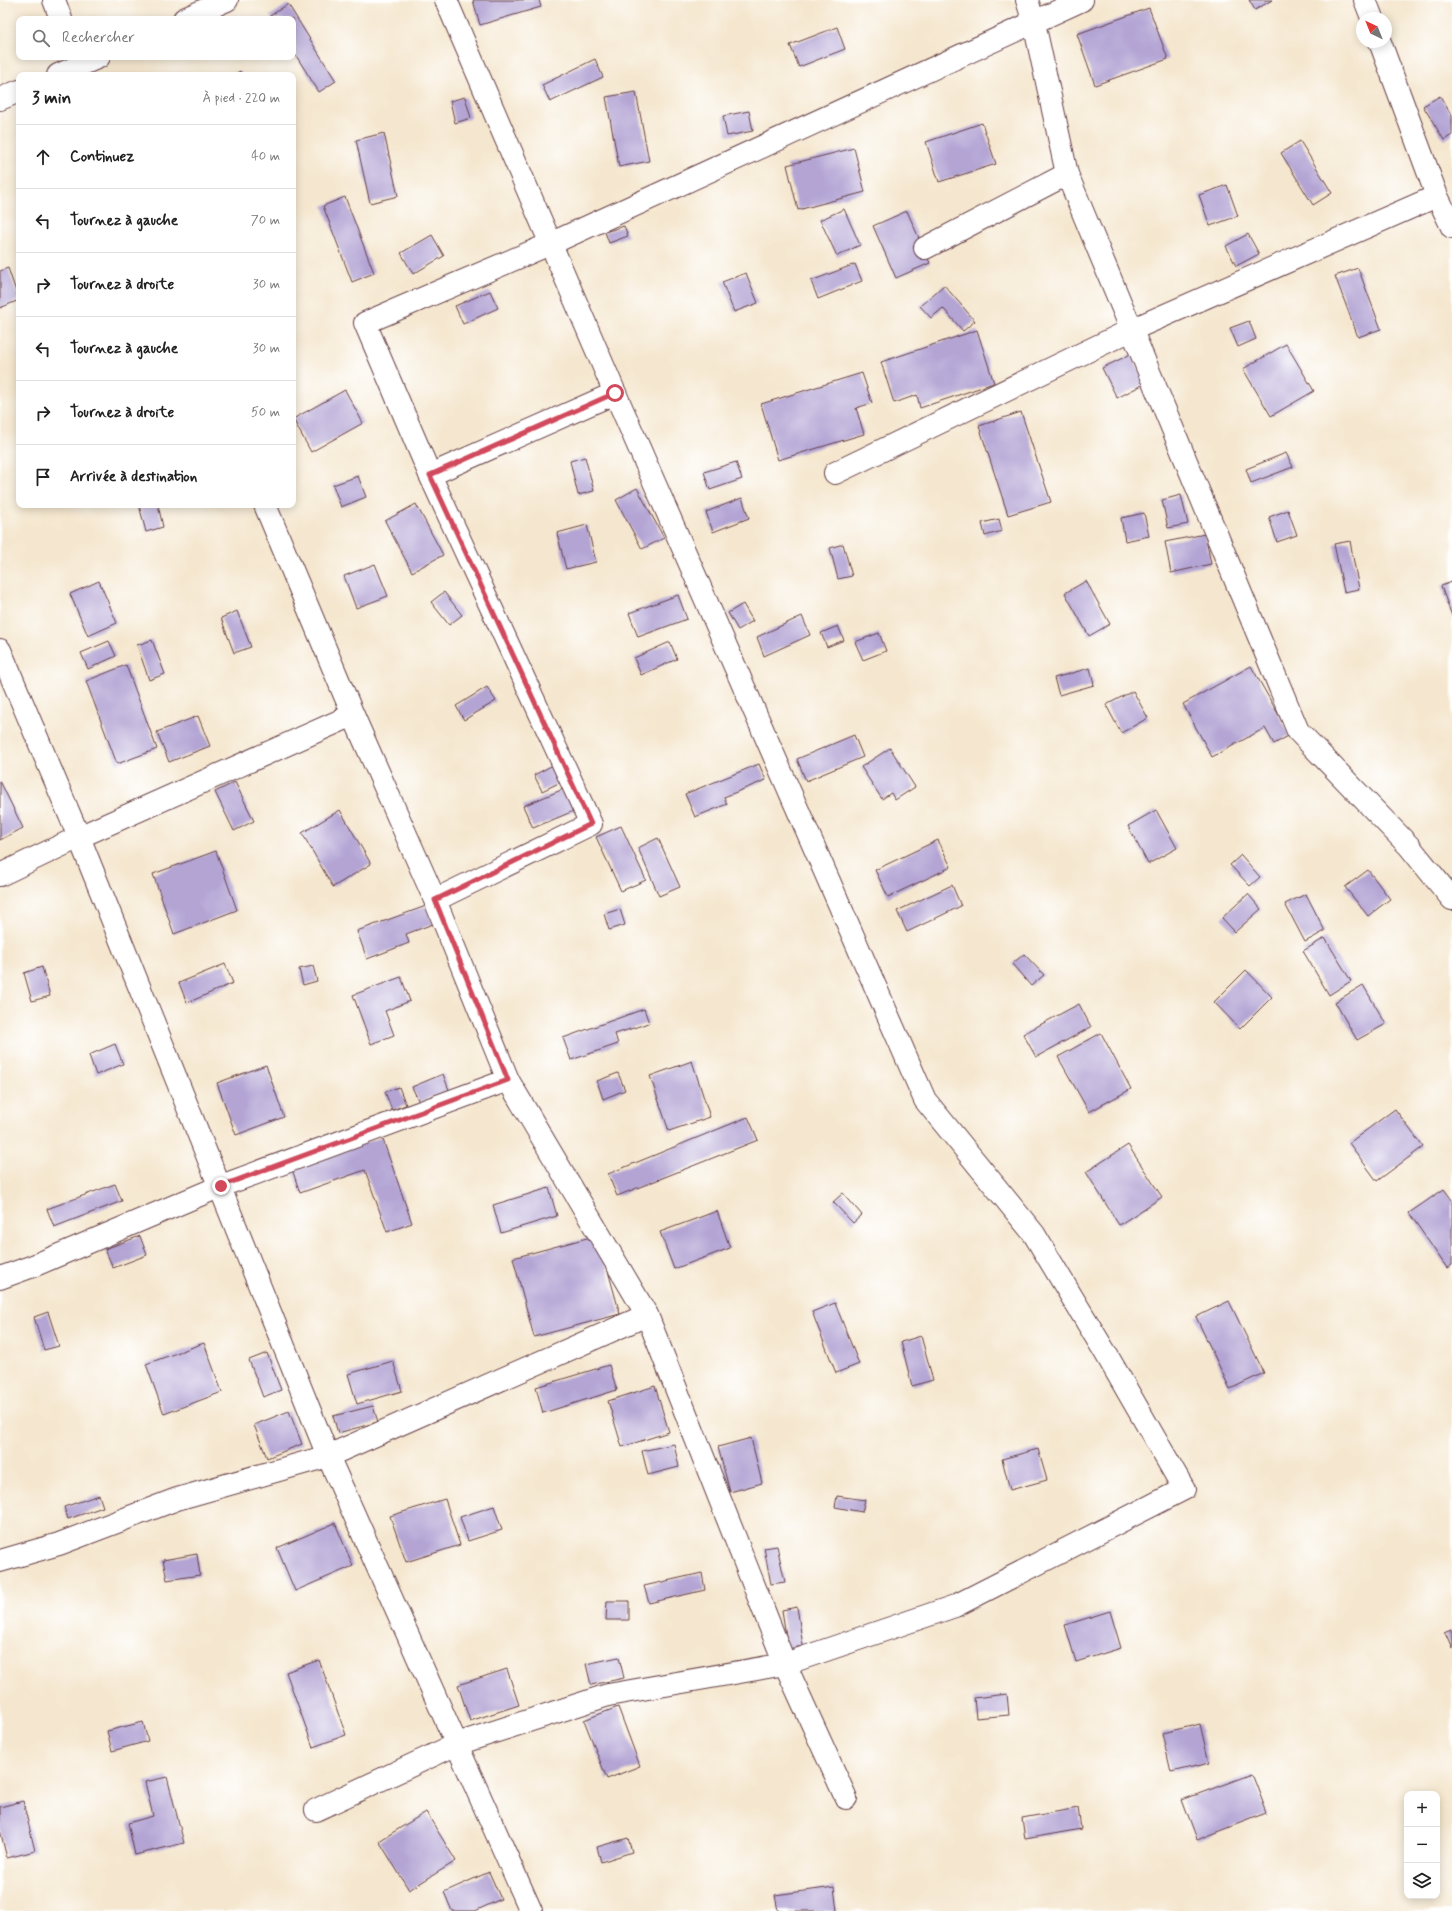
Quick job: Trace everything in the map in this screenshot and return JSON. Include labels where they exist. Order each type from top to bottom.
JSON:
[{"type":"street","points":[[54,0],[60,16]]},
{"type":"street","points":[[191,16],[227,0]]},
{"type":"street","points":[[316,1810],[457,1744],[608,1695],[785,1664],[955,1606],[1184,1490],[1105,1352],[1034,1234],[925,1100],[550,244],[446,0]]},
{"type":"street","points":[[1027,0],[1034,23],[1067,174],[1298,731],[1409,846],[1452,899]]},
{"type":"street","points":[[435,900],[591,824],[430,475],[365,323],[550,244],[1082,0]]},
{"type":"street","points":[[1365,0],[1370,12]]},
{"type":"street","points":[[1382,48],[1437,196],[1452,227]]},
{"type":"street","points":[[65,72],[93,60]]},
{"type":"street","points":[[0,99],[16,92]]},
{"type":"street","points":[[925,248],[1067,174]]},
{"type":"street","points":[[835,473],[1131,330],[1437,196]]},
{"type":"street","points":[[430,475],[615,393]]},
{"type":"street","points":[[265,508],[353,715],[435,900],[508,1080],[647,1315],[785,1664],[846,1798]]},
{"type":"street","points":[[0,650],[80,836],[328,1456],[531,1911]]},
{"type":"street","points":[[0,875],[80,836],[353,715]]},
{"type":"street","points":[[0,1278],[33,1266],[221,1186],[508,1080]]},
{"type":"street","points":[[0,1561],[59,1544],[177,1499],[328,1456],[647,1315]]},
{"type":"building","points":[[473,0],[539,0],[541,7],[480,25]]},
{"type":"building","points":[[1249,0],[1272,0],[1255,10]]},
{"type":"building","points":[[288,4],[295,16],[270,16]]},
{"type":"building","points":[[1149,8],[1168,59],[1095,85],[1077,34]]},
{"type":"building","points":[[296,17],[336,81],[319,92],[296,56]]},
{"type":"building","points":[[837,27],[845,49],[799,67],[790,45]]},
{"type":"building","points":[[595,59],[603,77],[550,102],[542,85]]},
{"type":"building","points":[[636,92],[649,161],[619,167],[606,97]]},
{"type":"building","points":[[1440,96],[1452,116],[1452,135],[1444,140],[1423,106]]},
{"type":"building","points":[[465,97],[471,118],[455,123],[450,101]]},
{"type":"building","points":[[749,111],[753,131],[727,136],[723,116]]},
{"type":"building","points":[[982,123],[996,164],[939,182],[926,142]]},
{"type":"building","points":[[384,133],[398,196],[370,203],[356,140]]},
{"type":"building","points":[[1300,141],[1332,193],[1313,205],[1281,153]]},
{"type":"building","points":[[854,148],[865,192],[798,210],[787,165]]},
{"type":"building","points":[[1227,185],[1238,216],[1210,226],[1199,195]]},
{"type":"building","points":[[345,197],[374,273],[352,282],[323,206]]},
{"type":"building","points":[[844,209],[860,245],[837,256],[820,220]]},
{"type":"building","points":[[907,211],[930,263],[896,278],[873,226]]},
{"type":"building","points":[[624,226],[628,236],[609,243],[605,232]]},
{"type":"building","points":[[1248,234],[1259,254],[1236,266],[1226,246]]},
{"type":"building","points":[[432,235],[444,256],[413,274],[401,253]]},
{"type":"building","points":[[855,264],[862,281],[818,299],[811,281]]},
{"type":"building","points":[[8,268],[16,291],[16,301],[0,308],[0,271]]},
{"type":"building","points":[[1358,268],[1381,329],[1358,337],[1335,276]]},
{"type":"building","points":[[746,273],[758,303],[734,312],[722,282]]},
{"type":"building","points":[[944,285],[975,321],[963,331],[943,308],[931,318],[920,306]]},
{"type":"building","points":[[490,291],[498,308],[463,324],[455,306]]},
{"type":"building","points":[[1249,321],[1256,339],[1238,347],[1230,328]]},
{"type":"building","points":[[977,330],[994,383],[920,408],[917,395],[894,403],[881,362]]},
{"type":"building","points":[[1286,344],[1314,391],[1271,416],[1243,369]]},
{"type":"building","points":[[1131,354],[1146,383],[1117,398],[1102,368]]},
{"type":"building","points":[[862,373],[872,403],[856,408],[864,434],[778,460],[761,404]]},
{"type":"building","points":[[345,390],[363,423],[311,452],[296,424],[296,417]]},
{"type":"building","points":[[1021,412],[1051,502],[1008,515],[979,426]]},
{"type":"building","points":[[1286,453],[1293,467],[1251,483],[1246,469]]},
{"type":"building","points":[[585,457],[594,491],[578,495],[570,461]]},
{"type":"building","points":[[736,462],[742,479],[710,490],[704,472]]},
{"type":"building","points":[[358,476],[366,497],[341,507],[333,485]]},
{"type":"building","points":[[637,488],[664,538],[642,549],[616,500]]},
{"type":"building","points":[[1181,495],[1188,524],[1168,528],[1162,500]]},
{"type":"building","points":[[742,498],[749,518],[713,532],[706,512]]},
{"type":"building","points":[[416,504],[443,555],[412,572],[385,521]]},
{"type":"building","points":[[140,508],[159,508],[163,527],[146,532]]},
{"type":"building","points":[[1288,510],[1297,535],[1277,542],[1269,517]]},
{"type":"building","points":[[1144,513],[1149,536],[1125,541],[1121,518]]},
{"type":"building","points":[[999,519],[1002,531],[985,536],[982,523]]},
{"type":"building","points":[[587,525],[596,562],[566,569],[557,533]]},
{"type":"building","points":[[1205,534],[1211,564],[1171,573],[1165,542]]},
{"type":"building","points":[[1350,541],[1359,589],[1344,592],[1334,544]]},
{"type":"building","points":[[843,544],[852,576],[838,579],[830,548]]},
{"type":"building","points":[[375,564],[388,596],[356,608],[344,576]]},
{"type":"building","points":[[99,581],[117,623],[88,636],[70,594]]},
{"type":"building","points":[[1086,581],[1110,624],[1089,636],[1065,593]]},
{"type":"building","points":[[1452,582],[1452,616],[1441,586]]},
{"type":"building","points":[[444,592],[462,615],[449,625],[431,602]]},
{"type":"building","points":[[678,595],[687,619],[638,637],[629,613]]},
{"type":"building","points":[[743,604],[753,621],[738,630],[728,613]]},
{"type":"building","points":[[237,611],[251,647],[234,653],[221,618]]},
{"type":"building","points":[[802,616],[810,635],[764,656],[757,637]]},
{"type":"building","points":[[838,626],[844,640],[827,647],[821,633]]},
{"type":"building","points":[[879,633],[886,651],[863,660],[855,642]]},
{"type":"building","points":[[152,640],[165,674],[149,680],[137,645]]},
{"type":"building","points":[[109,641],[116,656],[88,669],[81,653]]},
{"type":"building","points":[[670,642],[677,659],[641,675],[634,658]]},
{"type":"building","points":[[126,665],[157,749],[117,764],[86,681]]},
{"type":"building","points":[[1251,666],[1290,735],[1274,744],[1265,728],[1212,757],[1183,704]]},
{"type":"building","points":[[1090,668],[1094,685],[1059,695],[1054,678]]},
{"type":"building","points":[[487,687],[496,701],[464,720],[456,706]]},
{"type":"building","points":[[1133,691],[1148,718],[1121,733],[1106,705]]},
{"type":"building","points":[[198,716],[210,746],[169,762],[157,732]]},
{"type":"building","points":[[854,735],[863,757],[806,781],[797,759]]},
{"type":"building","points":[[890,748],[915,787],[895,800],[891,793],[882,799],[861,767]]},
{"type":"building","points":[[555,764],[563,781],[542,791],[534,775]]},
{"type":"building","points":[[759,764],[766,780],[724,797],[727,804],[695,817],[685,794]]},
{"type":"building","points":[[0,781],[23,828],[0,840]]},
{"type":"building","points":[[235,782],[254,821],[234,831],[215,792]]},
{"type":"building","points":[[566,788],[576,810],[533,828],[523,806]]},
{"type":"building","points":[[340,810],[371,864],[333,887],[302,833]]},
{"type":"building","points":[[1156,810],[1177,848],[1148,864],[1128,826]]},
{"type":"building","points":[[621,826],[646,880],[621,891],[596,837]]},
{"type":"building","points":[[658,838],[680,887],[659,896],[638,848]]},
{"type":"building","points":[[938,840],[951,867],[888,897],[875,870]]},
{"type":"building","points":[[216,851],[237,910],[174,934],[153,874]]},
{"type":"building","points":[[1241,855],[1260,877],[1250,886],[1230,865]]},
{"type":"building","points":[[1368,870],[1390,899],[1368,916],[1345,887]]},
{"type":"building","points":[[952,885],[961,906],[907,932],[897,911]]},
{"type":"building","points":[[1248,894],[1261,909],[1235,932],[1222,918]]},
{"type":"building","points":[[1306,894],[1325,931],[1305,942],[1285,904]]},
{"type":"building","points":[[426,906],[433,924],[406,934],[409,943],[367,959],[357,931]]},
{"type":"building","points":[[620,909],[625,925],[609,930],[604,914]]},
{"type":"building","points":[[1325,938],[1351,981],[1329,995],[1303,951]]},
{"type":"building","points":[[1024,954],[1044,975],[1031,986],[1012,964]]},
{"type":"building","points":[[225,964],[233,983],[187,1003],[179,983]]},
{"type":"building","points":[[313,966],[317,981],[303,985],[299,969]]},
{"type":"building","points":[[42,967],[50,996],[32,1001],[24,973]]},
{"type":"building","points":[[1246,970],[1272,997],[1240,1029],[1214,1002]]},
{"type":"building","points":[[401,977],[410,1001],[385,1011],[394,1035],[371,1044],[353,995]]},
{"type":"building","points":[[1363,985],[1386,1024],[1357,1040],[1335,1002]]},
{"type":"building","points":[[1079,1004],[1091,1027],[1036,1057],[1023,1034]]},
{"type":"building","points":[[644,1009],[649,1023],[615,1034],[618,1044],[571,1060],[563,1038]]},
{"type":"building","points":[[1101,1033],[1131,1089],[1089,1112],[1058,1057]]},
{"type":"building","points":[[115,1044],[123,1064],[96,1075],[89,1055]]},
{"type":"building","points":[[692,1061],[710,1117],[669,1131],[650,1076]]},
{"type":"building","points":[[266,1065],[284,1117],[236,1135],[217,1083]]},
{"type":"building","points":[[618,1073],[625,1090],[603,1099],[597,1081]]},
{"type":"building","points":[[443,1074],[449,1090],[419,1102],[412,1087]]},
{"type":"building","points":[[399,1087],[406,1105],[392,1110],[385,1092]]},
{"type":"building","points":[[1395,1109],[1423,1147],[1377,1181],[1349,1143]]},
{"type":"building","points":[[748,1117],[758,1140],[617,1196],[608,1174]]},
{"type":"building","points":[[382,1137],[412,1223],[387,1232],[365,1170],[300,1193],[292,1169]]},
{"type":"building","points":[[1128,1145],[1162,1197],[1119,1225],[1086,1172]]},
{"type":"building","points":[[115,1184],[122,1201],[54,1227],[47,1209]]},
{"type":"building","points":[[549,1188],[557,1216],[501,1233],[493,1205]]},
{"type":"building","points":[[1444,1189],[1452,1200],[1452,1265],[1447,1268],[1409,1213]]},
{"type":"building","points":[[843,1193],[862,1215],[853,1223],[833,1202]]},
{"type":"building","points":[[717,1211],[730,1248],[674,1269],[660,1232]]},
{"type":"building","points":[[598,1235],[620,1314],[534,1337],[513,1258]]},
{"type":"building","points":[[140,1236],[147,1255],[113,1268],[105,1249]]},
{"type":"building","points":[[1229,1301],[1264,1373],[1230,1389],[1196,1317]]},
{"type":"building","points":[[835,1303],[859,1364],[836,1373],[812,1312]]},
{"type":"building","points":[[48,1312],[59,1346],[44,1350],[34,1317]]},
{"type":"building","points":[[921,1336],[933,1380],[912,1386],[901,1342]]},
{"type":"building","points":[[204,1343],[222,1392],[164,1414],[146,1364]]},
{"type":"building","points":[[267,1353],[281,1390],[263,1397],[249,1360]]},
{"type":"building","points":[[393,1361],[402,1391],[357,1404],[348,1374]]},
{"type":"building","points":[[609,1365],[617,1390],[543,1413],[536,1387]]},
{"type":"building","points":[[655,1386],[669,1432],[622,1447],[608,1401]]},
{"type":"building","points":[[373,1406],[378,1422],[338,1433],[333,1416]]},
{"type":"building","points":[[289,1411],[302,1444],[267,1458],[254,1425]]},
{"type":"building","points":[[751,1438],[762,1483],[730,1492],[718,1447]]},
{"type":"building","points":[[674,1444],[679,1467],[648,1475],[642,1451]]},
{"type":"building","points":[[1038,1449],[1047,1480],[1010,1490],[1002,1459]]},
{"type":"building","points":[[99,1495],[103,1507],[68,1519],[64,1507]]},
{"type":"building","points":[[837,1496],[865,1500],[862,1512],[835,1507]]},
{"type":"building","points":[[445,1499],[460,1545],[406,1562],[390,1516]]},
{"type":"building","points":[[494,1506],[502,1530],[468,1541],[460,1517]]},
{"type":"building","points":[[335,1523],[353,1566],[295,1591],[277,1548]]},
{"type":"building","points":[[777,1546],[785,1582],[771,1584],[764,1548]]},
{"type":"building","points":[[197,1554],[200,1575],[167,1580],[163,1560]]},
{"type":"building","points":[[702,1573],[705,1590],[649,1603],[644,1586]]},
{"type":"building","points":[[607,1601],[629,1601],[629,1620],[606,1620]]},
{"type":"building","points":[[797,1607],[803,1646],[788,1649],[782,1610]]},
{"type":"building","points":[[1110,1611],[1121,1648],[1076,1662],[1065,1625]]},
{"type":"building","points":[[1452,1630],[1452,1649],[1445,1633]]},
{"type":"building","points":[[619,1657],[624,1678],[591,1685],[586,1664]]},
{"type":"building","points":[[319,1660],[346,1735],[313,1747],[286,1672]]},
{"type":"building","points":[[507,1669],[519,1705],[470,1721],[458,1685]]},
{"type":"building","points":[[1007,1694],[1009,1715],[976,1718],[974,1698]]},
{"type":"building","points":[[618,1707],[640,1766],[607,1779],[584,1720]]},
{"type":"building","points":[[143,1722],[148,1741],[112,1751],[107,1731]]},
{"type":"building","points":[[1200,1724],[1209,1763],[1171,1772],[1162,1733]]},
{"type":"building","points":[[1252,1774],[1267,1813],[1197,1840],[1182,1800]]},
{"type":"building","points":[[167,1777],[184,1843],[135,1855],[128,1823],[153,1816],[145,1782]]},
{"type":"building","points":[[23,1801],[35,1851],[7,1858],[0,1830],[0,1807]]},
{"type":"building","points":[[1078,1808],[1081,1829],[1025,1839],[1022,1818]]},
{"type":"building","points":[[426,1812],[456,1861],[409,1890],[379,1841]]},
{"type":"building","points":[[628,1838],[632,1852],[601,1862],[597,1847]]},
{"type":"building","points":[[489,1872],[501,1899],[475,1911],[452,1911],[444,1892]]},
{"type":"building","points":[[834,1887],[837,1911],[778,1911],[775,1895]]},
{"type":"route","points":[[221,1186],[508,1080],[435,900],[591,824],[430,475],[615,393]]}]
